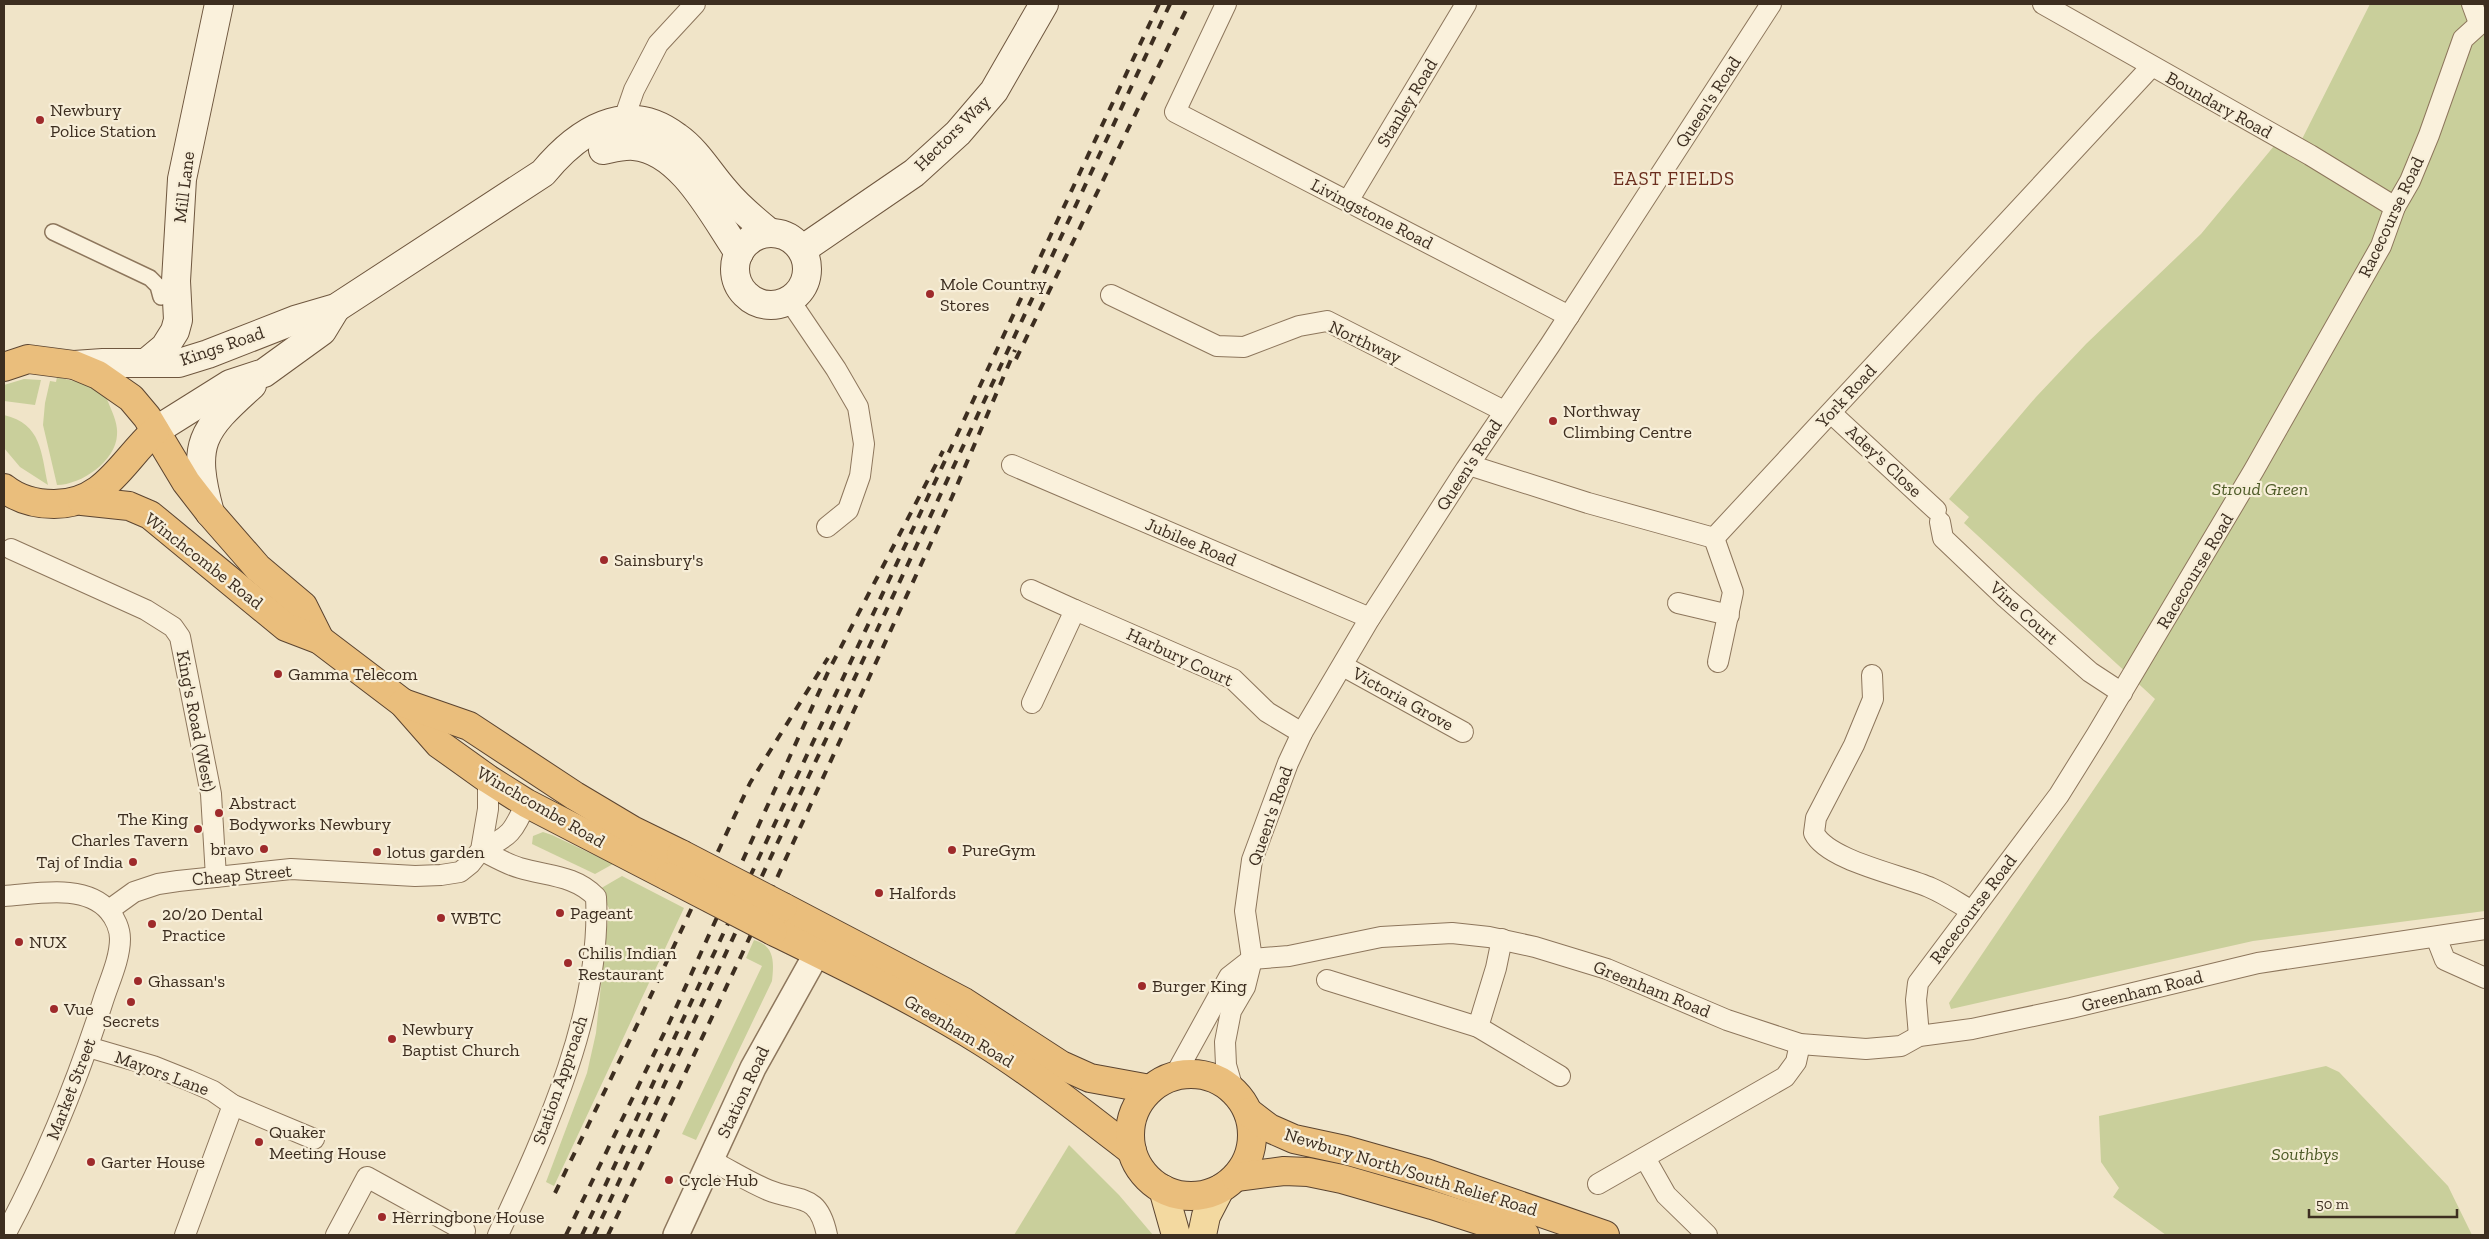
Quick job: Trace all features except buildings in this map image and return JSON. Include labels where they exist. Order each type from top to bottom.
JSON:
[{"type":"highway","name":"Winchcombe Road","points":[[4,347],[16,363],[74,366],[98,375],[122,391],[136,404],[186,482],[210,513],[258,568],[303,606],[320,640]]},
{"type":"highway","points":[[4,488],[30,502],[57,504],[82,501],[108,484],[140,445],[155,431]]},
{"type":"highway","name":"Winchcombe Road","points":[[82,501],[129,506],[150,515],[286,626],[320,640],[403,703],[439,744],[526,803],[669,877],[778,919]]},
{"type":"highway","name":"Winchcombe Road","points":[[403,703],[469,726],[575,796],[632,830],[681,854],[778,919]]},
{"type":"highway","points":[[451,719],[468,740],[518,776],[525,785],[526,803]]},
{"type":"highway","name":"Greenham Road","points":[[778,919],[817,953],[923,1007],[983,1042],[1060,1096],[1132,1151]]},
{"type":"highway","name":"Greenham Road","points":[[778,919],[964,1002],[1061,1065],[1090,1078],[1150,1088]]},
{"type":"highway","points":[[1199,1074],[1212,1076],[1233,1089],[1248,1112],[1252,1125],[1251,1146],[1244,1166],[1228,1183],[1191,1196],[1163,1190],[1143,1173],[1132,1151],[1129,1134],[1132,1117],[1139,1102],[1150,1088],[1175,1076],[1199,1074]]},
{"type":"highway","name":"Newbury North/South Relief Road","points":[[1248,1112],[1269,1128],[1294,1139],[1345,1150],[1426,1174],[1605,1235]]},
{"type":"highway","name":"Newbury North/South Relief Road","points":[[1228,1183],[1284,1171],[1308,1172],[1342,1179],[1432,1205],[1525,1235]]},
{"type":"main road","name":"Mill Lane","points":[[147,362],[165,347],[175,331],[178,320],[176,282],[182,179],[219,4]]},
{"type":"main road","name":"Hectors Way","points":[[803,250],[914,173],[958,132],[994,91],[1044,4]]},
{"type":"main road","name":"Kings Road","points":[[74,366],[147,362],[179,363],[216,351],[296,320],[336,308],[542,173],[557,156],[580,138],[628,110]]},
{"type":"main road","name":"Kings Road","points":[[542,173],[563,170],[603,150],[628,110]]},
{"type":"main road","points":[[628,110],[668,132],[703,162],[735,203],[770,232],[789,237],[803,250],[808,273],[805,284],[790,300],[780,304],[760,304],[744,293],[735,273],[739,253],[749,240],[770,232]]},
{"type":"main road","points":[[603,150],[624,145],[639,146],[654,151],[666,160],[686,177],[703,198],[739,253]]},
{"type":"main road","name":"Kings Road","points":[[155,431],[230,384],[264,373],[322,331],[336,308]]},
{"type":"main road","points":[[210,513],[200,474],[203,446],[207,432],[220,414],[264,373]]},
{"type":"main road","points":[[1202,1235],[1206,1216],[1228,1183]]},
{"type":"main road","points":[[1163,1190],[1176,1235]]},
{"type":"street","name":"Kings Road","points":[[628,110],[634,90],[652,54],[664,37],[695,4]]},
{"type":"street","name":"Livingstone Road","points":[[1226,4],[1175,112],[1569,316]]},
{"type":"street","name":"Stanley Road","points":[[1348,202],[1466,4]]},
{"type":"street","name":"Queen's Road","points":[[1252,959],[1245,911],[1252,860],[1288,763],[1302,733],[1370,618],[1771,4]]},
{"type":"street","name":"Boundary Road","points":[[2043,4],[2151,67],[2310,155],[2395,207]]},
{"type":"street","name":"Racecourse Road","points":[[1919,1036],[1916,1000],[1918,983],[2059,794],[2122,693],[2254,470],[2381,246],[2395,207],[2410,181],[2425,144],[2463,39],[2482,21],[2472,4]]},
{"type":"street","name":"York Road","points":[[1714,538],[2151,67]]},
{"type":"street","points":[[53,232],[150,278],[158,286],[161,297]]},
{"type":"street","name":"Northway","points":[[1111,294],[1217,346],[1244,348],[1298,326],[1327,322],[1504,411]]},
{"type":"street","points":[[790,300],[836,369],[858,407],[864,444],[860,476],[848,510],[827,527]]},
{"type":"street","name":"Adey's Close","points":[[1830,412],[1938,516]]},
{"type":"street","name":"Jubilee Road","points":[[1012,465],[1370,618]]},
{"type":"street","points":[[1469,465],[1588,503],[1714,538],[1733,592],[1718,662]]},
{"type":"street","name":"Vine Court","points":[[1938,516],[1943,538],[2005,597],[2090,672],[2122,693]]},
{"type":"street","name":"King's Road (West)","points":[[11,548],[146,610],[173,627],[180,637],[211,794],[216,877]]},
{"type":"street","name":"Harbury Court","points":[[1031,590],[1233,679],[1267,712],[1302,733]]},
{"type":"street","points":[[1678,603],[1729,615]]},
{"type":"street","points":[[1032,703],[1075,610]]},
{"type":"street","name":"Victoria Grove","points":[[1343,666],[1463,732]]},
{"type":"street","points":[[1872,675],[1873,699],[1854,745],[1816,818],[1814,833],[1825,848],[1842,856],[1932,888],[1972,911]]},
{"type":"street","points":[[481,850],[488,810],[488,779]]},
{"type":"street","name":"Cheap Street","points":[[108,910],[134,892],[158,884],[216,877],[291,869],[441,875],[460,872],[470,864],[481,850],[502,840],[514,830],[526,803]]},
{"type":"street","name":"Station Approach","points":[[481,850],[520,868],[556,875],[590,891],[596,897],[597,921],[582,1022],[536,1152],[498,1235]]},
{"type":"street","points":[[4,896],[71,893],[92,899],[108,910]]},
{"type":"street","name":"Market Street","points":[[4,1235],[61,1120],[88,1047],[118,949],[119,930],[108,910]]},
{"type":"street","name":"Greenham Road","points":[[1252,959],[1289,956],[1381,937],[1420,933],[1452,933],[1502,939],[1592,964],[1726,1020],[1800,1044],[1866,1049],[1901,1046],[1919,1036],[1972,1029],[2071,1008],[2258,963],[2485,929]]},
{"type":"street","points":[[2436,937],[2446,960],[2485,978]]},
{"type":"street","points":[[1478,1027],[1496,968],[1502,939]]},
{"type":"street","name":"Station Road","points":[[676,1235],[712,1161],[753,1068],[817,953]]},
{"type":"street","points":[[1175,1076],[1230,977],[1252,959]]},
{"type":"street","points":[[1233,1089],[1226,1064],[1227,1026],[1231,1011],[1245,987],[1252,959]]},
{"type":"street","points":[[1326,980],[1478,1027],[1560,1076]]},
{"type":"street","points":[[1598,1184],[1785,1078],[1796,1062],[1800,1044]]},
{"type":"street","name":"Mayors Lane","points":[[88,1047],[153,1066],[188,1080],[213,1091],[233,1105],[314,1139]]},
{"type":"street","points":[[185,1235],[233,1105]]},
{"type":"street","points":[[1645,1158],[1666,1195],[1707,1235]]},
{"type":"street","points":[[712,1161],[768,1190],[802,1198],[821,1213],[827,1235]]},
{"type":"street","points":[[336,1235],[366,1177],[465,1231]]},
{"type":"green space","name":"Stroud Green","points":[[2370,4],[2485,4],[2485,911],[2253,941],[1951,1009],[1949,1003],[2155,699],[1964,523],[1969,517],[1949,499],[2036,397],[2086,344],[2201,234],[2274,146],[2293,157]]},
{"type":"green space","points":[[57,377],[88,386],[104,395],[113,415],[117,435],[111,454],[96,470],[76,481],[57,485],[43,425],[50,381],[56,382]]},
{"type":"green space","points":[[24,379],[41,380],[35,405],[4,401],[4,385]]},
{"type":"green space","points":[[4,415],[17,419],[33,433],[41,451],[48,485],[20,467],[4,448]]},
{"type":"green space","points":[[543,832],[613,864],[595,874],[532,844],[533,836]]},
{"type":"green space","points":[[622,876],[684,908],[554,1186],[546,1182],[587,1073],[596,1033],[609,908],[598,890]]},
{"type":"green space","points":[[754,940],[766,946],[772,956],[772,981],[696,1140],[682,1134],[762,966],[746,958]]},
{"type":"green space","name":"Southbys","points":[[2326,1066],[2339,1072],[2448,1186],[2472,1235],[2166,1235],[2113,1197],[2119,1188],[2101,1162],[2099,1116]]},
{"type":"green space","points":[[1069,1145],[1119,1195],[1153,1235],[1014,1235]]},
{"type":"railway","points":[[582,1235],[1159,4]]},
{"type":"railway","points":[[594,1235],[1170,4]]},
{"type":"railway","points":[[1016,359],[1189,4]]},
{"type":"railway","points":[[608,1235],[742,954],[952,497],[1015,350]]},
{"type":"railway","points":[[566,1235],[670,1021],[829,670],[943,451]]},
{"type":"railway","points":[[555,1193],[639,1021],[750,783],[828,658]]},
{"type":"place","name":"Newbury Police Station","points":[[40,120]]},
{"type":"place","name":"Mole Country Stores","points":[[930,294]]},
{"type":"place","name":"Northway Climbing Centre","points":[[1553,421]]},
{"type":"place","name":"Sainsbury's","points":[[604,560]]},
{"type":"place","name":"Gamma Telecom","points":[[278,674]]},
{"type":"place","name":"Abstract Bodyworks Newbury","points":[[219,813]]},
{"type":"place","name":"The King Charles Tavern","points":[[198,829]]},
{"type":"place","name":"bravo","points":[[264,849]]},
{"type":"place","name":"PureGym","points":[[952,850]]},
{"type":"place","name":"lotus garden","points":[[377,852]]},
{"type":"place","name":"Taj of India","points":[[133,862]]},
{"type":"place","name":"Halfords","points":[[879,893]]},
{"type":"place","name":"Pageant","points":[[560,913]]},
{"type":"place","name":"WBTC","points":[[441,918]]},
{"type":"place","name":"20/20 Dental Practice","points":[[152,924]]},
{"type":"place","name":"NUX","points":[[19,942]]},
{"type":"place","name":"Chilis Indian Restaurant","points":[[568,963]]},
{"type":"place","name":"Ghassan's","points":[[138,981]]},
{"type":"place","name":"Burger King","points":[[1142,986]]},
{"type":"place","name":"Secrets","points":[[131,1002]]},
{"type":"place","name":"Vue","points":[[54,1009]]},
{"type":"place","name":"Newbury Baptist Church","points":[[392,1039]]},
{"type":"place","name":"Quaker Meeting House","points":[[259,1142]]},
{"type":"place","name":"Garter House","points":[[91,1162]]},
{"type":"place","name":"Cycle Hub","points":[[669,1180]]},
{"type":"place","name":"Herringbone House","points":[[382,1217]]},
{"type":"district","name":"EAST FIELDS","points":[[1674,178]]}]
